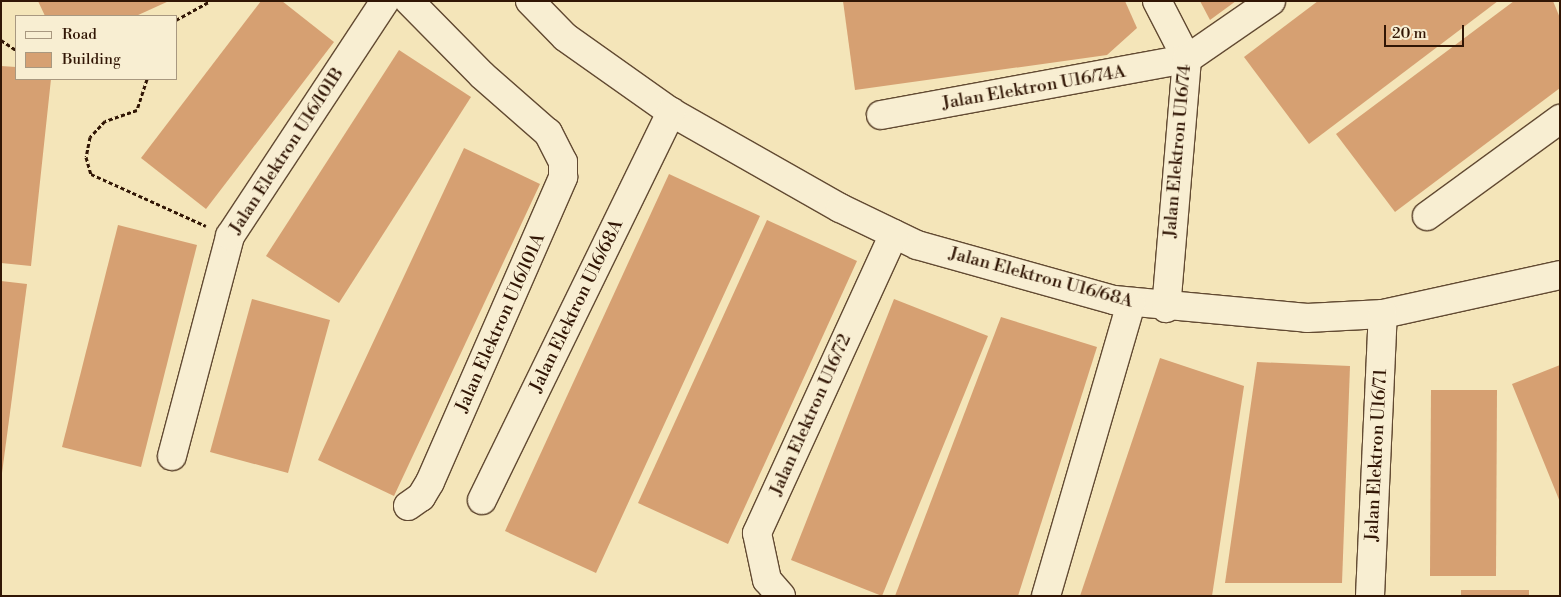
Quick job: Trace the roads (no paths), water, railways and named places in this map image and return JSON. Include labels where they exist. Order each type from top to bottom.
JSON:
[{"type":"street","name":"Jalan Elektron U16/101B","points":[[172,456],[230,236],[385,1]]},
{"type":"street","name":"Jalan Elektron U16/101A","points":[[408,506],[421,497],[430,482],[558,195],[563,162],[548,133],[482,76],[409,1]]},
{"type":"street","name":"Jalan Elektron U16/68A","points":[[530,1],[565,37],[671,112],[894,234],[917,245],[1131,303],[1166,308],[1307,318],[1383,314],[1560,275]]},
{"type":"street","name":"Jalan Elektron U16/74","points":[[1157,1],[1187,59],[1166,308]]},
{"type":"street","points":[[1187,59],[1271,1]]},
{"type":"street","name":"Jalan Elektron U16/74A","points":[[881,115],[1187,59]]},
{"type":"street","name":"Jalan Elektron U16/68A","points":[[482,500],[671,112]]},
{"type":"street","points":[[1428,216],[1560,119]]},
{"type":"street","name":"Jalan Elektron U16/72","points":[[782,596],[767,580],[757,533],[894,234]]},
{"type":"street","points":[[1046,596],[1131,303]]},
{"type":"street","name":"Jalan Elektron U16/71","points":[[1370,596],[1383,314]]}]
